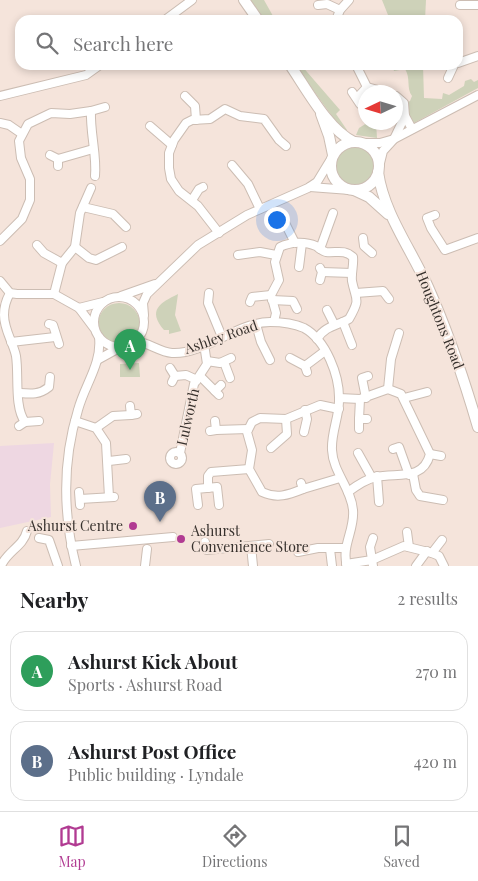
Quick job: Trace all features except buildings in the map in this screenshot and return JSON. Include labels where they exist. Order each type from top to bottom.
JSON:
[{"type":"main road","points":[[244,0],[254,15]]},
{"type":"main road","points":[[293,70],[318,106],[343,136],[375,154],[378,169],[369,185],[352,190],[343,188],[334,178],[330,166],[332,157],[329,136],[318,106]]},
{"type":"main road","points":[[332,157],[341,146],[358,143]]},
{"type":"main road","name":"Houghtons Road","points":[[378,169],[381,191],[391,217],[408,246],[438,309],[466,385],[478,427]]},
{"type":"main road","name":"Houghtons Road","points":[[352,190],[369,197],[391,217]]},
{"type":"street","points":[[172,15],[192,0]]},
{"type":"street","points":[[338,15],[348,0]]},
{"type":"street","points":[[316,4],[327,4],[340,10]]},
{"type":"street","points":[[459,5],[478,5]]},
{"type":"street","points":[[463,62],[478,56]]},
{"type":"street","points":[[0,96],[86,75],[93,70]]},
{"type":"street","points":[[358,70],[366,85]]},
{"type":"street","points":[[448,78],[453,70]]},
{"type":"street","points":[[183,94],[195,106],[196,120]]},
{"type":"street","points":[[358,143],[380,143],[394,139],[478,96]]},
{"type":"street","points":[[403,102],[405,116],[412,129]]},
{"type":"street","points":[[219,233],[192,200],[179,191],[172,180],[168,168],[169,153],[172,145],[184,126],[196,120],[210,119],[225,106],[240,116],[264,119],[272,126],[279,140],[286,146]]},
{"type":"street","points":[[0,241],[6,233],[17,225],[26,212],[31,194],[30,179],[19,150],[19,141],[28,124],[45,115],[90,111],[105,107]]},
{"type":"street","points":[[90,111],[96,162],[95,176]]},
{"type":"street","points":[[378,169],[383,151],[394,139],[405,116]]},
{"type":"street","points":[[0,123],[9,125],[22,134]]},
{"type":"street","points":[[150,126],[172,145]]},
{"type":"street","points":[[50,154],[58,163],[93,149]]},
{"type":"street","points":[[98,362],[120,348],[136,342],[144,328],[143,303],[147,294],[198,245],[260,209],[308,188],[321,177],[332,157]]},
{"type":"street","points":[[232,162],[248,184],[260,209]]},
{"type":"street","points":[[192,200],[199,188],[203,187]]},
{"type":"street","points":[[54,294],[62,263],[75,248],[80,213],[91,188]]},
{"type":"street","points":[[308,188],[352,190]]},
{"type":"street","points":[[83,207],[113,214],[124,221]]},
{"type":"street","points":[[320,249],[333,213]]},
{"type":"street","points":[[436,215],[427,218],[445,250],[478,238]]},
{"type":"street","points":[[282,218],[299,243],[299,267]]},
{"type":"street","points":[[0,227],[6,233]]},
{"type":"street","points":[[317,339],[322,331],[334,324],[349,319],[358,298],[352,281],[354,257],[363,242],[372,253]]},
{"type":"street","points":[[274,322],[276,313],[271,298],[279,280],[275,266],[276,255],[280,247],[299,243],[324,252],[343,251],[354,257]]},
{"type":"street","points":[[37,245],[44,254],[62,263]]},
{"type":"street","points":[[75,248],[89,258],[96,260],[122,247]]},
{"type":"street","points":[[238,255],[260,252],[276,255]]},
{"type":"street","points":[[321,273],[352,273]]},
{"type":"street","points":[[0,282],[10,292],[27,295],[54,294],[79,308],[99,337],[108,345],[120,348]]},
{"type":"street","points":[[79,308],[105,302],[156,284]]},
{"type":"street","points":[[356,293],[383,291],[389,298]]},
{"type":"street","points":[[10,292],[4,313],[5,324],[16,354],[22,424],[39,421]]},
{"type":"street","points":[[209,293],[207,295],[208,303],[222,337]]},
{"type":"street","points":[[250,297],[266,294],[271,298],[293,301],[297,309]]},
{"type":"street","points":[[119,297],[134,302],[144,315]]},
{"type":"street","points":[[94,328],[96,312],[105,302]]},
{"type":"street","points":[[326,308],[334,324]]},
{"type":"street","name":"Ashley Road","points":[[136,342],[179,352],[256,324],[274,322],[304,328],[317,339],[325,351],[337,380],[339,410],[332,449],[340,478],[348,492],[353,510],[352,523],[345,548],[346,565]]},
{"type":"street","points":[[343,322],[352,340]]},
{"type":"street","points":[[11,342],[57,341],[54,325],[49,324]]},
{"type":"street","points":[[256,324],[261,342],[270,360]]},
{"type":"street","points":[[144,328],[158,348]]},
{"type":"street","points":[[388,389],[391,359],[400,344],[399,333]]},
{"type":"street","points":[[76,566],[68,530],[66,476],[74,420],[98,362],[99,337]]},
{"type":"street","points":[[204,344],[207,361],[228,360],[230,378]]},
{"type":"street","points":[[290,358],[306,369],[325,351]]},
{"type":"street","name":"Lulworth","points":[[180,453],[194,384],[207,361]]},
{"type":"street","name":"Lulworth","points":[[170,368],[174,379],[186,375],[198,378],[218,390]]},
{"type":"street","points":[[359,429],[363,419],[363,375]]},
{"type":"street","points":[[20,393],[32,394],[43,392],[49,388],[50,377]]},
{"type":"street","points":[[339,398],[363,398],[388,389],[396,391],[404,398],[430,454],[427,463],[411,474],[374,477],[348,492]]},
{"type":"street","points":[[404,398],[429,393]]},
{"type":"street","points":[[339,410],[320,405],[286,419],[260,418],[252,422],[248,429],[252,454],[249,468],[257,486],[267,495],[278,497],[302,486],[340,478]]},
{"type":"street","points":[[304,432],[307,419],[305,410]]},
{"type":"street","points":[[96,428],[113,416],[132,412]]},
{"type":"street","points":[[271,448],[287,434],[286,419]]},
{"type":"street","points":[[74,420],[96,428],[106,442],[112,497],[80,499]]},
{"type":"street","points":[[216,421],[213,431],[248,429]]},
{"type":"street","points":[[394,449],[399,447],[420,496],[442,500]]},
{"type":"street","points":[[430,454],[441,456]]},
{"type":"street","points":[[362,455],[374,477],[379,502]]},
{"type":"street","points":[[109,461],[126,459]]},
{"type":"street","points":[[208,488],[208,476],[211,472],[249,468]]},
{"type":"street","points":[[198,505],[196,489],[217,487],[218,504]]},
{"type":"street","points":[[1,566],[13,545],[24,540],[27,531]]},
{"type":"street","points":[[407,532],[409,547]]},
{"type":"street","points":[[71,546],[173,537]]},
{"type":"street","points":[[39,538],[49,540],[58,566]]},
{"type":"street","points":[[372,563],[370,547],[373,538]]},
{"type":"street","points":[[416,566],[442,540]]},
{"type":"street","points":[[205,542],[207,550],[269,544]]},
{"type":"street","points":[[251,546],[253,566]]},
{"type":"street","points":[[346,565],[372,563],[395,549],[409,547],[439,556],[444,566]]},
{"type":"street","points":[[298,552],[318,548],[345,548]]},
{"type":"street","points":[[330,549],[332,566]]},
{"type":"street","points":[[145,566],[147,550]]},
{"type":"shaded area","points":[[54,443],[50,484],[51,517],[0,528],[0,446]]},
{"type":"green space","points":[[248,0],[264,0],[272,15],[258,15]]},
{"type":"green space","points":[[382,0],[426,0],[425,15],[388,15]]},
{"type":"green space","points":[[299,70],[305,70],[340,110],[336,114],[347,130],[342,130]]},
{"type":"green space","points":[[406,70],[423,70],[424,98],[442,99],[443,93],[449,95],[464,86],[465,81],[471,79],[474,82],[478,80],[478,88],[414,123],[409,119],[405,103],[410,101],[412,96],[409,90]]},
{"type":"green space","points":[[358,130],[376,130],[377,138],[356,135]]},
{"type":"green space","points":[[358,145],[366,148],[372,154],[375,166],[372,178],[366,184],[350,187],[342,184],[336,178],[333,162],[336,154],[342,148]]},
{"type":"green space","points":[[178,294],[175,315],[181,331],[169,334],[169,330],[164,330],[159,323],[156,312],[161,304]]},
{"type":"green space","points":[[123,303],[131,306],[137,312],[140,324],[137,336],[131,342],[115,345],[107,342],[101,336],[98,320],[101,312],[107,306]]},
{"type":"green space","points":[[139,363],[140,377],[120,377],[120,364]]},
{"type":"place","name":"Ashurst Kick About","points":[[130,370]]},
{"type":"place","name":"Ashurst Post Office","points":[[160,522]]},
{"type":"place","name":"Ashurst Centre","points":[[133,526]]},
{"type":"place","name":"Ashurst Convenience Store","points":[[181,539]]}]
